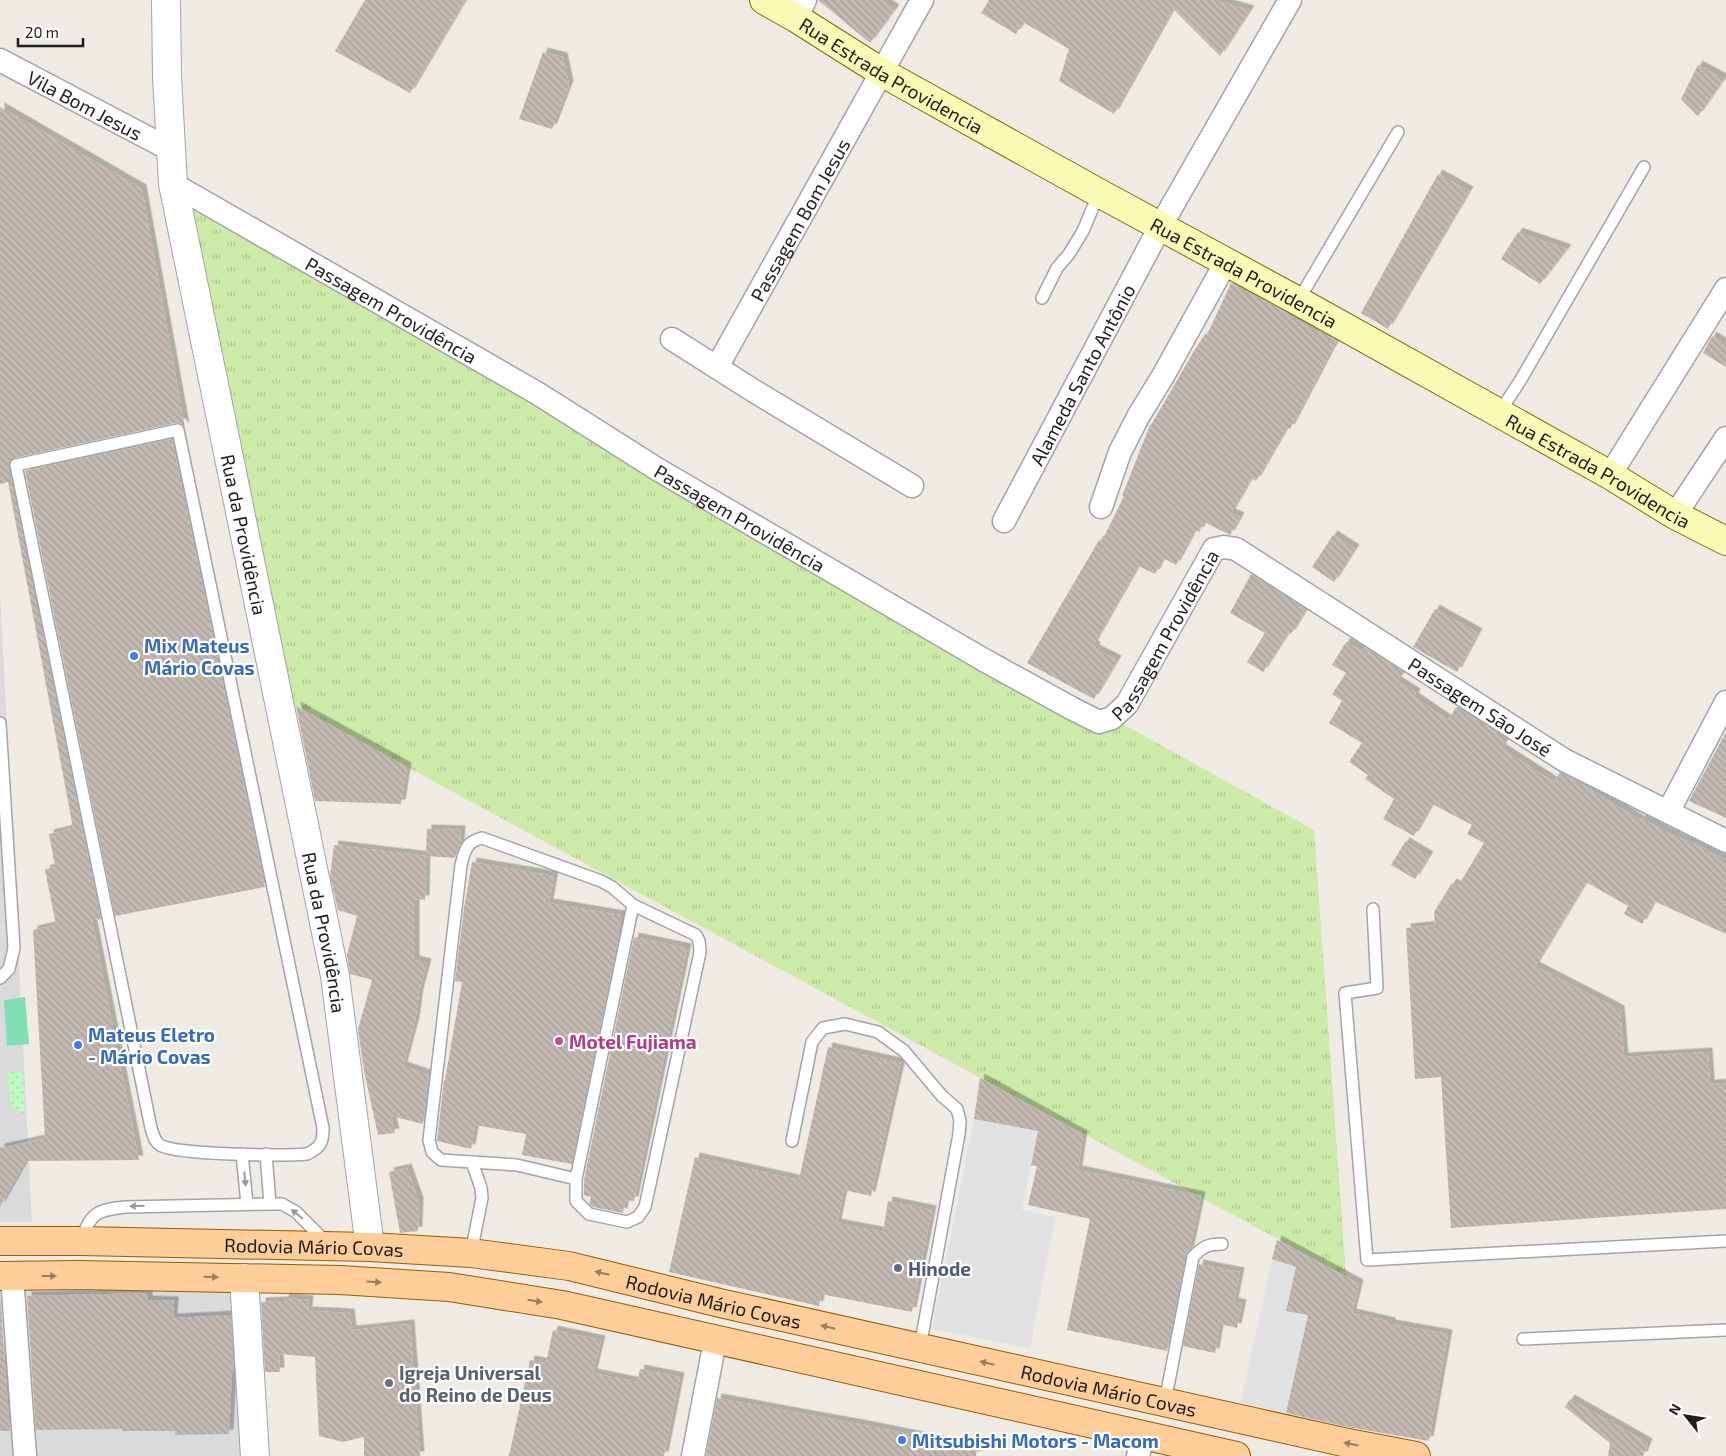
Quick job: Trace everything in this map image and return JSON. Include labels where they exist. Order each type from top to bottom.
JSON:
[{"type":"main road","name":"Rua Estrada Providencia","points":[[764,0],[801,9],[883,73],[1160,227],[1298,301],[1610,476],[1675,515],[1726,541]]},
{"type":"main road","name":"Rodovia Mário Covas","points":[[0,1241],[370,1247],[471,1253],[569,1266],[724,1304],[920,1348],[1334,1440],[1416,1456]]},
{"type":"main road","points":[[148,1276],[139,1270],[136,1263],[138,1253],[149,1243]]},
{"type":"main road","points":[[294,1279],[305,1268],[308,1259],[303,1250],[298,1247]]},
{"type":"main road","name":"Rodovia Mário Covas","points":[[6,1276],[148,1276],[340,1280],[449,1287],[562,1305],[1140,1446],[1236,1456]]},
{"type":"street","name":"Rua da Providência","points":[[166,0],[167,77],[173,184],[335,976],[370,1247]]},
{"type":"street","name":"Passagem Bom Jesus","points":[[717,367],[883,73],[922,0]]},
{"type":"street","name":"Alameda Santo Antônio","points":[[1004,521],[1160,227],[1290,0]]},
{"type":"street","name":"Vila Bom Jesus","points":[[0,60],[171,150]]},
{"type":"street","name":"Passagem Providência","points":[[173,184],[537,393],[657,469],[984,660],[1099,722],[1112,718],[1127,704],[1214,549],[1224,547],[1236,548],[1245,554]]},
{"type":"street","points":[[1101,507],[1120,452],[1138,415],[1163,376],[1226,262]]},
{"type":"street","points":[[1610,476],[1726,289]]},
{"type":"street","points":[[672,339],[912,486]]},
{"type":"street","points":[[1675,515],[1726,438]]},
{"type":"street","name":"Passagem São José","points":[[1245,554],[1564,760],[1726,842]]},
{"type":"street","points":[[1668,812],[1726,702]]},
{"type":"street","points":[[6,1276],[25,1456]]},
{"type":"street","points":[[244,1278],[255,1456]]},
{"type":"street","points":[[693,1456],[715,1341]]},
{"type":"lane","points":[[1298,301],[1398,132]]},
{"type":"lane","points":[[1499,414],[1644,168]]},
{"type":"lane","points":[[1042,298],[1057,268],[1069,254],[1083,231],[1099,193]]},
{"type":"lane","points":[[178,430],[323,1128],[323,1141],[316,1150],[307,1154],[266,1154],[168,1148],[156,1141],[151,1128],[16,465],[178,430]]},
{"type":"lane","points":[[0,723],[14,948],[9,969],[0,978]]},
{"type":"lane","points":[[576,1179],[517,1165],[441,1160],[432,1152],[429,1140],[461,865],[465,850],[472,841],[482,838],[601,881],[612,887],[633,905],[696,935],[699,941],[700,952],[645,1207],[638,1217],[627,1222],[589,1214],[576,1201],[576,1179],[633,905]]},
{"type":"lane","points":[[1372,909],[1377,988],[1345,993],[1367,1260],[1726,1241]]},
{"type":"lane","points":[[792,1142],[812,1042],[823,1028],[845,1024],[878,1032],[904,1051],[942,1096],[956,1109],[960,1121],[959,1134],[920,1348]]},
{"type":"lane","points":[[242,1154],[247,1204]]},
{"type":"lane","points":[[266,1154],[270,1204]]},
{"type":"lane","points":[[471,1253],[482,1198],[481,1188],[472,1162]]},
{"type":"lane","points":[[81,1241],[86,1226],[94,1216],[105,1209],[125,1206],[282,1204],[296,1212],[332,1247]]},
{"type":"lane","points":[[1165,1402],[1193,1257],[1200,1249],[1210,1244],[1222,1244]]},
{"type":"lane","points":[[1523,1339],[1726,1330]]},
{"type":"shaded area","points":[[0,592],[32,1222],[0,1222]]},
{"type":"shaded area","points":[[974,1119],[1038,1131],[1022,1210],[1056,1217],[1030,1348],[932,1329]]},
{"type":"shaded area","points":[[1272,1259],[1296,1267],[1286,1311],[1308,1315],[1286,1414],[1240,1403]]},
{"type":"shaded area","points":[[0,1266],[236,1275],[247,1456],[0,1456]]},
{"type":"green space","points":[[191,207],[1314,830],[1346,1276],[291,704]]},
{"type":"green space","points":[[25,997],[29,1044],[7,1046],[4,1000]]},
{"type":"green space","points":[[22,1071],[25,1115],[11,1105],[7,1072]]},
{"type":"building","points":[[365,0],[465,0],[410,93],[335,51]]},
{"type":"building","points":[[818,0],[881,0],[895,9],[870,43]]},
{"type":"building","points":[[989,0],[1214,0],[1250,10],[1220,56],[1173,9],[1114,114],[1059,81],[1069,49],[1023,22],[1016,34],[981,13]]},
{"type":"building","points":[[543,52],[563,57],[569,85],[552,129],[519,119]]},
{"type":"building","points":[[1698,65],[1724,79],[1698,116],[1681,99]]},
{"type":"building","points":[[0,107],[142,189],[185,428],[181,423],[176,423],[14,458],[9,463],[101,919],[92,920],[139,1160],[26,1161],[0,1207],[0,1148],[45,1138],[33,930],[56,925],[45,870],[55,866],[49,834],[73,828],[8,482],[0,484]]},
{"type":"building","points":[[1438,174],[1469,191],[1388,329],[1361,313]]},
{"type":"building","points":[[1518,232],[1567,249],[1540,284],[1501,259]]},
{"type":"building","points":[[1231,283],[1276,307],[1318,333],[1319,331],[1337,340],[1290,429],[1287,427],[1256,481],[1251,478],[1231,513],[1240,517],[1230,535],[1204,522],[1199,532],[1195,529],[1176,565],[1163,558],[1155,574],[1138,566],[1093,645],[1096,646],[1095,649],[1117,660],[1094,699],[1027,663],[1099,540],[1102,541],[1124,496],[1122,496],[1150,425],[1194,351],[1205,334],[1207,335]]},
{"type":"building","points":[[1712,336],[1726,345],[1726,367],[1703,353]]},
{"type":"building","points":[[172,439],[265,887],[115,916],[25,471]]},
{"type":"building","points":[[1333,535],[1355,549],[1334,582],[1312,567]]},
{"type":"building","points":[[1251,574],[1306,609],[1291,634],[1288,633],[1263,672],[1247,662],[1265,633],[1230,613]]},
{"type":"building","points":[[1435,609],[1478,633],[1457,672],[1413,647]]},
{"type":"building","points":[[1346,642],[1362,651],[1365,647],[1403,672],[1397,681],[1416,693],[1414,697],[1448,720],[1456,707],[1507,739],[1501,748],[1554,782],[1560,772],[1641,821],[1642,818],[1666,832],[1706,849],[1726,860],[1726,934],[1654,901],[1642,924],[1624,914],[1628,906],[1586,882],[1535,966],[1620,1010],[1624,1057],[1708,1052],[1710,1084],[1726,1083],[1726,1209],[1451,1228],[1441,1077],[1415,1079],[1406,928],[1435,925],[1434,912],[1452,883],[1458,886],[1484,843],[1467,834],[1472,825],[1432,804],[1414,836],[1383,819],[1394,799],[1365,779],[1368,775],[1349,762],[1362,743],[1329,723],[1342,701],[1332,694],[1346,673],[1332,665]]},
{"type":"building","points":[[296,706],[407,767],[401,804],[315,801]]},
{"type":"building","points":[[1726,732],[1726,818],[1689,801]]},
{"type":"building","points":[[427,829],[461,830],[460,844],[455,858],[426,856]]},
{"type":"building","points":[[1405,842],[1429,856],[1415,879],[1391,865]]},
{"type":"building","points":[[334,845],[426,856],[425,900],[415,899],[415,960],[427,963],[419,993],[415,1022],[403,1066],[429,1075],[423,1124],[391,1116],[395,1133],[378,1135],[364,1071],[358,1029],[372,980],[350,974],[347,955],[357,916],[338,910],[330,876]]},
{"type":"building","points":[[472,862],[554,876],[549,903],[621,915],[619,934],[572,1164],[522,1155],[526,1134],[475,1125],[471,1149],[437,1141],[444,1080],[462,982],[455,981]]},
{"type":"building","points":[[634,937],[687,948],[634,1201],[625,1200],[623,1213],[593,1207],[589,1204],[591,1197],[584,1195],[584,1180]]},
{"type":"building","points":[[828,1047],[901,1063],[871,1196],[844,1190],[837,1223],[883,1232],[888,1201],[932,1210],[912,1312],[821,1294],[819,1306],[669,1272],[695,1157],[799,1180]]},
{"type":"building","points":[[980,1078],[1083,1135],[1078,1170],[1201,1196],[1190,1249],[1186,1256],[1167,1351],[1067,1330],[1090,1219],[1028,1205],[1037,1166],[1031,1166],[1038,1131],[974,1119]]},
{"type":"building","points":[[407,1168],[419,1202],[418,1231],[400,1233],[389,1172]]},
{"type":"building","points":[[1277,1240],[1359,1284],[1352,1313],[1391,1322],[1391,1324],[1448,1334],[1429,1441],[1348,1427],[1286,1413],[1308,1315],[1286,1311],[1296,1267],[1272,1259]]},
{"type":"building","points":[[1199,1264],[1240,1272],[1234,1302],[1242,1304],[1237,1328],[1220,1324],[1215,1353],[1183,1346]]},
{"type":"building","points":[[148,1293],[148,1300],[174,1301],[173,1318],[231,1315],[234,1374],[232,1374],[229,1434],[175,1435],[175,1431],[122,1431],[122,1429],[36,1430],[27,1296]]},
{"type":"building","points":[[0,1297],[10,1431],[0,1431]]},
{"type":"building","points":[[285,1298],[309,1300],[308,1311],[350,1313],[352,1330],[410,1324],[420,1456],[364,1456],[364,1437],[343,1442],[319,1436],[315,1357],[279,1354],[280,1372],[265,1372],[261,1302],[284,1301]]},
{"type":"building","points":[[553,1330],[601,1340],[593,1373],[637,1382],[640,1369],[680,1377],[664,1456],[509,1456],[530,1360],[546,1363]]},
{"type":"building","points":[[717,1398],[977,1448],[976,1456],[706,1456]]},
{"type":"building","points":[[1570,1399],[1648,1443],[1643,1456],[1608,1456],[1610,1443],[1565,1407]]},
{"type":"place","name":"Mix Mateus Mário Covas","points":[[134,656]]},
{"type":"place","name":"Motel Fujiama","points":[[559,1041]]},
{"type":"place","name":"Mateus Eletro - Mário Covas","points":[[78,1045]]},
{"type":"place","name":"Hinode","points":[[898,1268]]},
{"type":"place","name":"Igreja Universal do Reino de Deus","points":[[389,1383]]},
{"type":"place","name":"Mitsubishi Motors - Macom","points":[[902,1440]]}]
